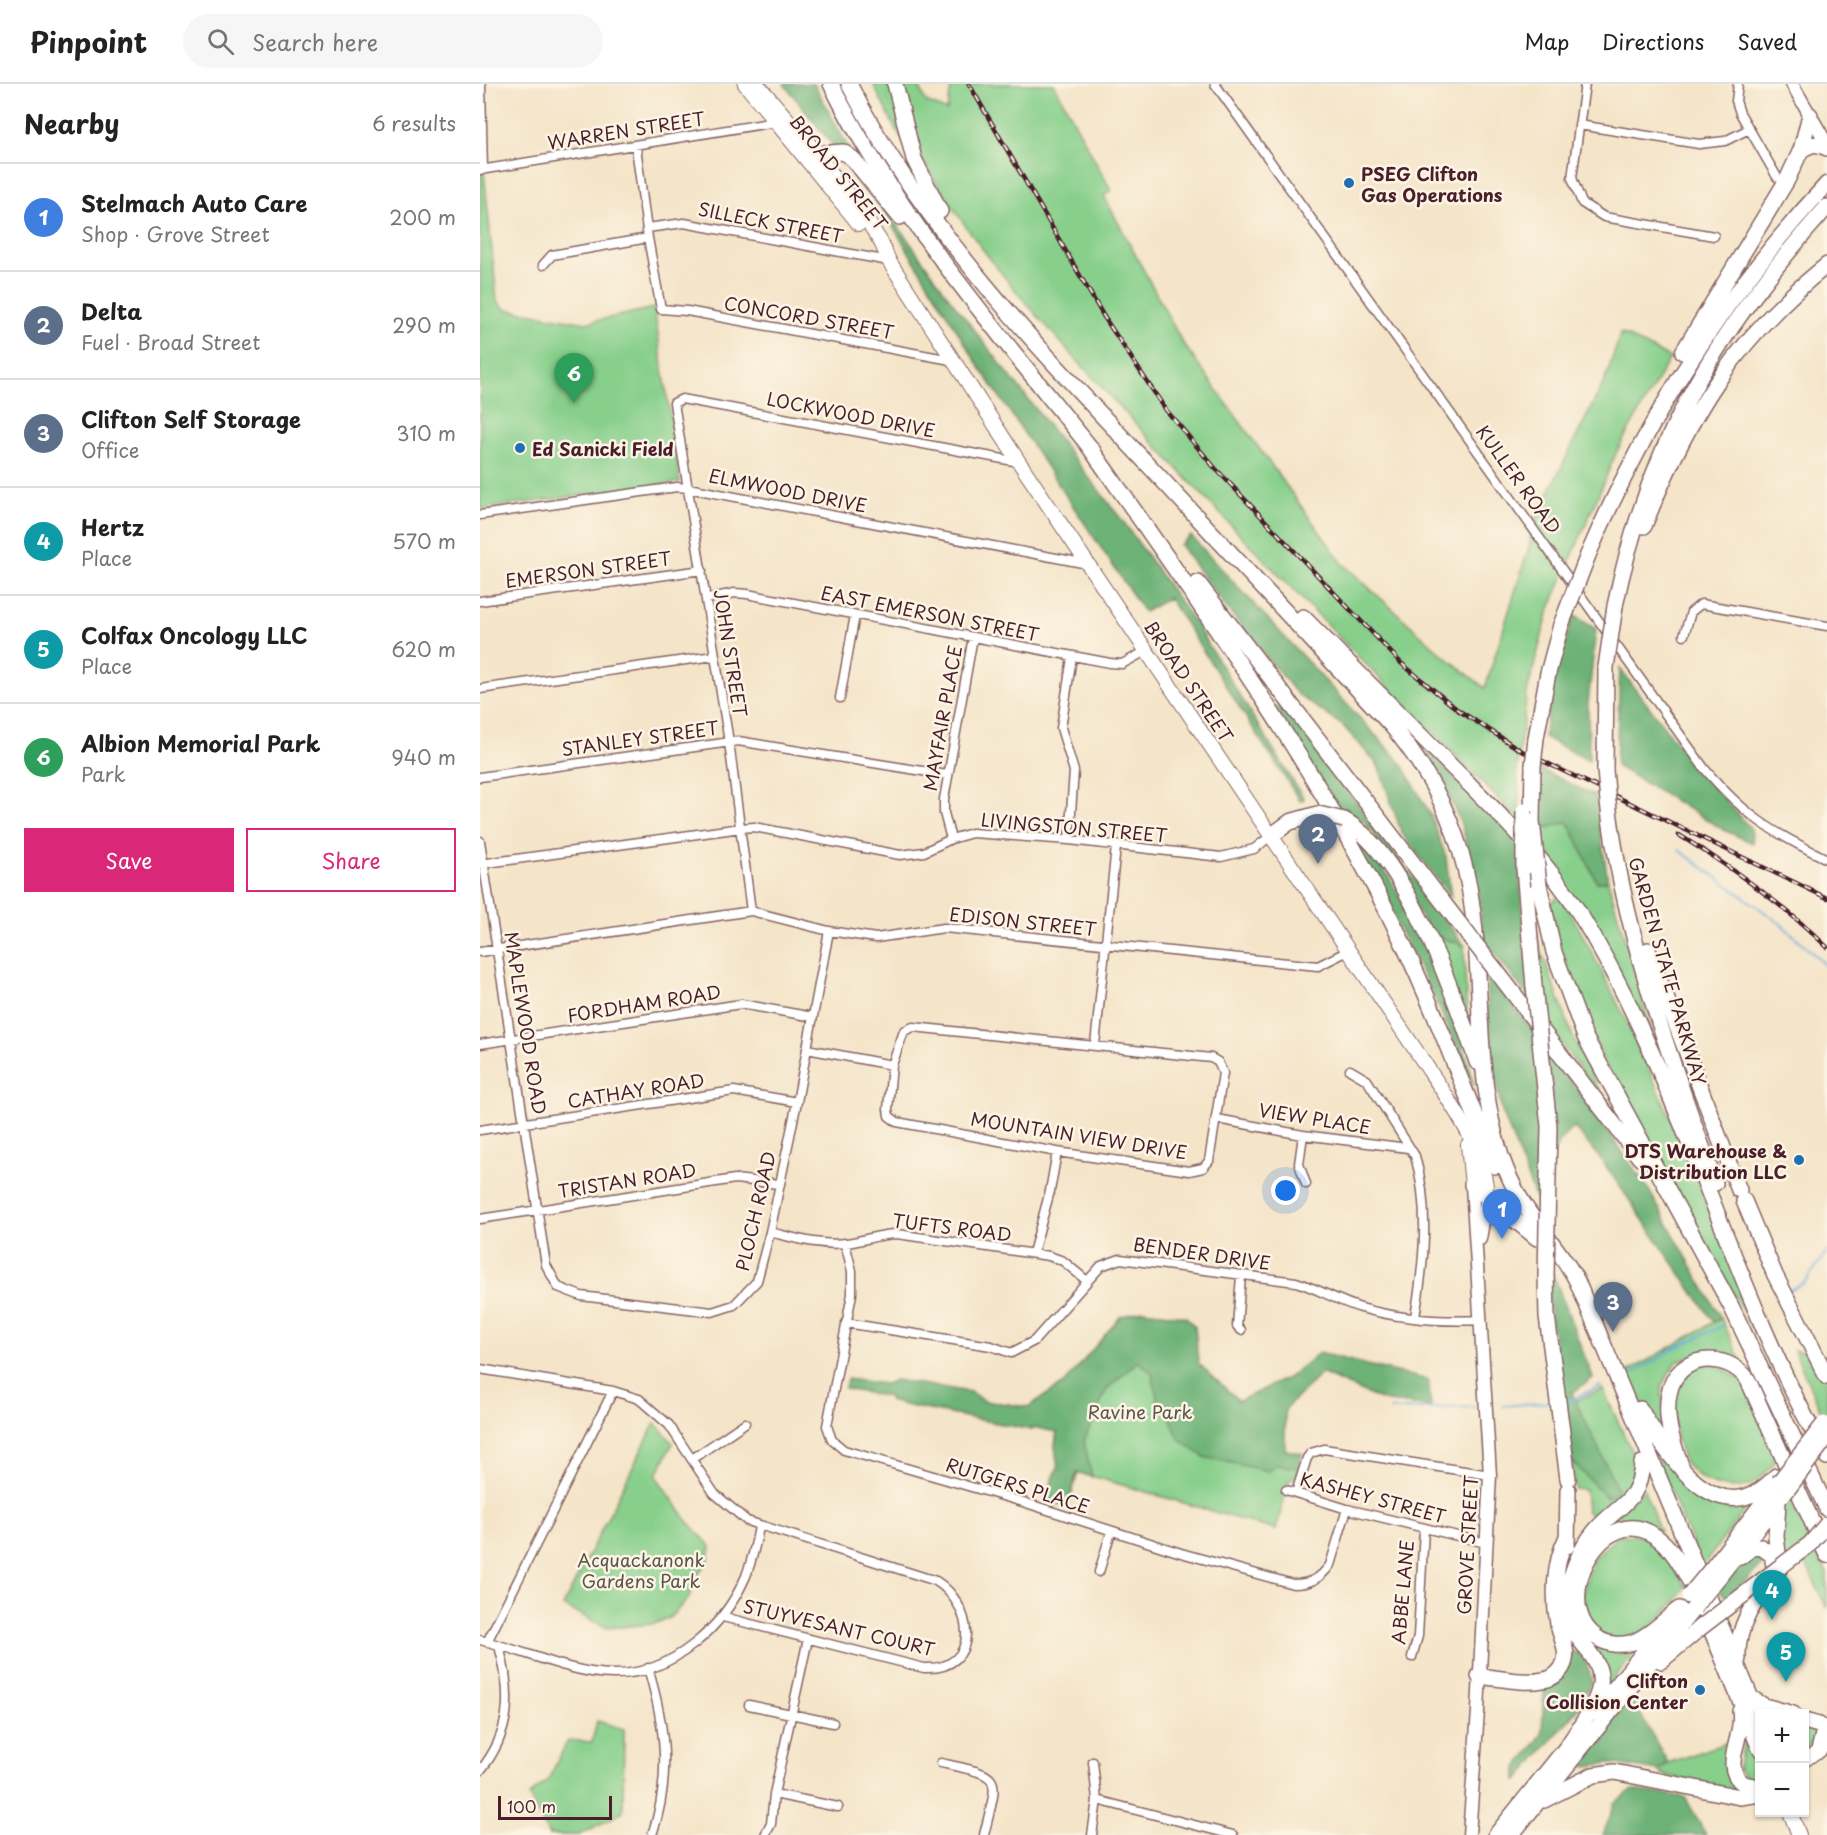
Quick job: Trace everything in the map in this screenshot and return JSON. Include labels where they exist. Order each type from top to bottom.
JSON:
[{"type":"highway","points":[[831,84],[882,174],[965,287],[1259,662],[1671,1198]]},
{"type":"highway","points":[[849,84],[902,172],[979,274],[1059,368],[1391,725],[1416,756],[1438,792],[1455,831],[1470,890],[1485,1085],[1496,1139],[1509,1173],[1529,1212],[1570,1266],[1611,1360],[1715,1610],[1755,1734]]},
{"type":"highway","points":[[895,84],[908,141],[920,173],[979,274]]},
{"type":"highway","points":[[1565,1749],[1588,1713],[1599,1688],[1600,1677],[1595,1660],[1572,1631],[1565,1603],[1569,1554],[1566,1539],[1568,1484],[1547,1316],[1549,1126],[1524,868],[1536,738],[1548,673],[1561,625],[1588,555],[1673,369],[1787,180],[1801,150],[1810,115]]},
{"type":"highway","points":[[1801,150],[1811,144],[1827,146]]},
{"type":"highway","points":[[812,157],[843,152],[853,159],[923,244],[965,287]]},
{"type":"highway","points":[[1635,454],[1677,380],[1724,309],[1768,251],[1827,184]]},
{"type":"highway","name":"GARDEN STATE PARKWAY","points":[[1827,207],[1743,310],[1689,394],[1647,486],[1619,587],[1606,667],[1605,770],[1615,863],[1630,924],[1665,1038],[1704,1153],[1760,1300],[1827,1456]]},
{"type":"highway","points":[[1619,587],[1669,463],[1703,401],[1735,355],[1762,323],[1827,265]]},
{"type":"highway","points":[[1088,445],[1230,649],[1359,860],[1422,984],[1500,1178],[1520,1216],[1566,1278],[1642,1463],[1689,1600]]},
{"type":"highway","points":[[1172,490],[1487,802],[1528,844],[1566,893],[1592,934],[1654,1058],[1765,1334],[1797,1404],[1827,1456]]},
{"type":"highway","points":[[1272,835],[1290,822],[1318,814],[1344,820],[1364,833],[1378,847],[1408,898],[1442,970],[1485,1085]]},
{"type":"highway","points":[[1528,816],[1539,885],[1554,952],[1574,1013],[1598,1065],[1732,1308],[1827,1509]]},
{"type":"highway","points":[[1615,863],[1741,1195],[1781,1287],[1827,1377]]},
{"type":"highway","points":[[1472,1185],[1537,1238]]},
{"type":"highway","points":[[1683,1472],[1670,1430],[1668,1401],[1672,1383],[1683,1369],[1694,1362],[1707,1359],[1727,1362],[1748,1380],[1827,1555]]},
{"type":"highway","points":[[1611,1360],[1659,1440],[1683,1472],[1703,1489],[1724,1497],[1779,1488]]},
{"type":"highway","points":[[1719,1571],[1826,1427]]},
{"type":"highway","points":[[1565,1603],[1574,1568],[1583,1549],[1599,1527],[1637,1491],[1642,1463]]},
{"type":"highway","points":[[1755,1786],[1743,1784],[1732,1771],[1732,1762],[1742,1725],[1735,1674],[1738,1636],[1748,1612],[1780,1568],[1776,1528],[1779,1488]]},
{"type":"highway","points":[[1603,1721],[1660,1662],[1700,1628],[1810,1544],[1827,1524]]},
{"type":"highway","points":[[1689,1600],[1635,1641],[1617,1644],[1604,1641],[1588,1630],[1579,1614],[1578,1591],[1584,1566],[1597,1546],[1613,1532],[1638,1529],[1659,1539],[1673,1554],[1689,1600],[1751,1698],[1756,1709]]},
{"type":"highway","points":[[1479,1676],[1544,1680],[1557,1674],[1563,1666],[1566,1651],[1558,1623],[1555,1596],[1560,1550],[1566,1539]]},
{"type":"highway","points":[[1496,1835],[1689,1600],[1719,1571],[1752,1548],[1761,1547],[1770,1552],[1774,1558],[1773,1578]]},
{"type":"highway","points":[[1511,1835],[1603,1721],[1689,1600]]},
{"type":"highway","points":[[1715,1610],[1726,1619],[1734,1620],[1748,1612]]},
{"type":"highway","points":[[1751,1698],[1764,1706],[1776,1709]]},
{"type":"highway","points":[[1809,1717],[1827,1720]]},
{"type":"highway","points":[[1809,1722],[1819,1725],[1824,1730],[1823,1747]]},
{"type":"highway","points":[[1532,1809],[1573,1783],[1593,1775],[1614,1772],[1740,1797],[1755,1795]]},
{"type":"main road","name":"BROAD STREET","points":[[745,84],[776,123],[812,157]]},
{"type":"main road","name":"BROAD STREET","points":[[757,84],[876,247],[886,257],[1019,462],[1425,1064],[1464,1128],[1481,1165],[1487,1199]]},
{"type":"main road","name":"BROAD STREET","points":[[1464,1128],[1472,1185]]},
{"type":"main road","points":[[1792,1817],[1799,1835]]},
{"type":"street","points":[[481,84],[482,170]]},
{"type":"street","name":"KULLER ROAD","points":[[1215,84],[1704,768],[1750,816],[1777,835],[1827,859]]},
{"type":"street","points":[[1585,84],[1572,178],[1575,192],[1587,209],[1604,217],[1714,236]]},
{"type":"street","points":[[1738,84],[1736,101],[1749,129],[1777,177]]},
{"type":"street","points":[[1792,84],[1827,146]]},
{"type":"street","name":"WARREN STREET","points":[[482,170],[776,123]]},
{"type":"street","points":[[1579,125],[1709,144],[1725,141],[1749,129]]},
{"type":"street","points":[[543,265],[552,255],[648,238],[636,147]]},
{"type":"street","name":"SILLECK STREET","points":[[646,228],[684,223],[886,257]]},
{"type":"street","name":"CONCORD STREET","points":[[648,238],[660,309],[687,311],[951,360]]},
{"type":"street","name":"LOCKWOOD DRIVE","points":[[676,400],[1019,462]]},
{"type":"street","name":"JOHN STREET","points":[[676,400],[674,403],[729,742],[751,911]]},
{"type":"street","name":"ELMWOOD DRIVE","points":[[480,515],[677,487],[1088,564]]},
{"type":"street","name":"EMERSON STREET","points":[[480,601],[702,570]]},
{"type":"street","name":"EAST EMERSON STREET","points":[[706,599],[735,593],[747,594],[1072,657],[1122,664],[1146,651]]},
{"type":"street","points":[[1684,635],[1691,612],[1701,604],[1827,626]]},
{"type":"street","points":[[840,698],[855,615]]},
{"type":"street","name":"MAYFAIR PLACE","points":[[951,839],[944,813],[947,775],[973,637]]},
{"type":"street","points":[[480,689],[714,656]]},
{"type":"street","points":[[1069,840],[1074,771],[1061,728],[1072,657]]},
{"type":"street","name":"STANLEY STREET","points":[[480,777],[738,741],[947,775]]},
{"type":"street","name":"LIVINGSTON STREET","points":[[482,864],[754,827],[900,855],[924,852],[951,839],[972,833],[1069,840],[1221,857],[1254,849],[1272,835]]},
{"type":"street","name":"MAPLEWOOD ROAD","points":[[480,841],[539,1211]]},
{"type":"street","points":[[1095,1046],[1116,847]]},
{"type":"street","name":"EDISON STREET","points":[[480,952],[751,911],[829,931],[876,938],[944,928],[1318,966],[1329,963],[1348,951]]},
{"type":"street","name":"PLOCH ROAD","points":[[539,1211],[546,1265],[549,1275],[558,1287],[581,1296],[702,1312],[722,1311],[744,1299],[757,1281],[770,1232],[829,931]]},
{"type":"street","name":"FORDHAM ROAD","points":[[480,1044],[741,1004],[813,1017]]},
{"type":"street","name":"MOUNTAIN VIEW DRIVE","points":[[913,1027],[1095,1046],[1211,1058],[1218,1062],[1222,1073],[1209,1161],[1198,1170],[1057,1152],[897,1122],[889,1116],[892,1065],[904,1031],[913,1027]]},
{"type":"street","points":[[807,1048],[892,1065]]},
{"type":"street","points":[[1350,1070],[1367,1080],[1415,1156],[1419,1169],[1425,1250],[1415,1317]]},
{"type":"street","name":"CATHAY ROAD","points":[[480,1130],[734,1091],[797,1102]]},
{"type":"street","name":"VIEW PLACE","points":[[1217,1119],[1304,1135],[1408,1148]]},
{"type":"street","points":[[1304,1135],[1299,1164],[1306,1184]]},
{"type":"street","points":[[1033,1253],[1050,1191],[1057,1152]]},
{"type":"street","name":"TRISTAN ROAD","points":[[480,1219],[735,1179],[778,1184]]},
{"type":"street","name":"GROVE STREET","points":[[1468,1835],[1490,1475],[1472,1185]]},
{"type":"street","name":"GROVE STREET","points":[[1478,1258],[1487,1199]]},
{"type":"street","name":"TUFTS ROAD","points":[[770,1232],[819,1242],[846,1243],[884,1234],[897,1234],[1033,1253],[1063,1261],[1087,1281]]},
{"type":"street","name":"RUTGERS PLACE","points":[[846,1243],[853,1282],[828,1416],[829,1433],[837,1446],[852,1453],[1023,1502],[1111,1532],[1293,1584],[1303,1584],[1319,1578],[1330,1565],[1347,1509]]},
{"type":"street","name":"BENDER DRIVE","points":[[846,1323],[1001,1348],[1011,1353],[1034,1341],[1101,1266],[1120,1259],[1296,1282],[1324,1291],[1362,1309],[1439,1321],[1482,1320]]},
{"type":"street","points":[[1241,1276],[1237,1326],[1241,1330]]},
{"type":"street","name":"STUYVESANT COURT","points":[[480,1369],[613,1391],[639,1399],[649,1405],[669,1425],[723,1502],[747,1521],[759,1527],[936,1581],[955,1599],[966,1629],[962,1653],[939,1668],[924,1668],[723,1617]]},
{"type":"street","points":[[613,1391],[483,1641],[571,1667],[614,1674],[648,1668],[689,1648],[723,1617],[746,1576],[759,1527]]},
{"type":"street","points":[[692,1460],[745,1423]]},
{"type":"street","points":[[1296,1493],[1307,1458],[1324,1449],[1490,1475]]},
{"type":"street","name":"KASHEY STREET","points":[[1286,1490],[1347,1509],[1486,1543]]},
{"type":"street","name":"ABBE LANE","points":[[1413,1657],[1418,1636],[1424,1529]]},
{"type":"street","points":[[1099,1572],[1111,1532]]},
{"type":"street","points":[[765,1835],[771,1824],[774,1794],[808,1639]]},
{"type":"street","points":[[480,1771],[501,1740],[505,1719],[507,1677],[499,1646]]},
{"type":"street","points":[[648,1668],[660,1712],[666,1751],[663,1794],[652,1835]]},
{"type":"street","points":[[749,1705],[833,1723]]},
{"type":"street","points":[[1809,1757],[1823,1747]]},
{"type":"street","points":[[1092,1835],[1097,1800],[1093,1762]]},
{"type":"street","points":[[941,1763],[984,1773],[993,1781],[994,1789],[984,1835]]},
{"type":"street","points":[[774,1794],[838,1807]]},
{"type":"street","points":[[1097,1800],[1233,1835]]},
{"type":"green space","points":[[784,84],[814,84],[868,184],[951,300],[1125,524],[1196,625],[1304,799],[1300,801],[1169,598],[1144,612],[977,363],[880,205]]},
{"type":"green space","points":[[873,84],[918,84],[926,102],[947,111],[951,88],[949,84],[1054,84],[1111,190],[1104,196],[1182,342],[1343,564],[1442,654],[1485,688],[1529,547],[1532,526],[1605,380],[1621,333],[1670,358],[1617,451],[1548,613],[1527,692],[1517,770],[1520,821],[1237,531],[1025,302],[970,232],[922,158],[916,159],[895,128]]},
{"type":"green space","points":[[480,172],[484,172],[497,300],[505,309],[586,323],[654,308],[680,482],[480,509]]},
{"type":"green space","points":[[1191,536],[1403,765],[1431,816],[1446,857],[1451,897],[1402,834],[1378,765],[1343,726],[1297,694],[1225,606],[1180,545]]},
{"type":"green space","points":[[1573,615],[1596,629],[1588,704],[1589,761],[1544,737],[1551,692]]},
{"type":"green space","points":[[1620,669],[1688,758],[1751,829],[1753,843],[1726,831],[1616,766]]},
{"type":"green space","points":[[1281,703],[1464,945],[1430,934],[1382,845],[1363,820],[1334,803],[1276,708]]},
{"type":"green space","points":[[1410,734],[1517,839],[1530,999],[1483,939],[1477,879],[1460,821],[1443,784]]},
{"type":"green space","points":[[1538,768],[1595,796],[1608,881],[1597,882],[1568,822],[1541,829]]},
{"type":"green space","points":[[1568,822],[1597,882],[1608,881],[1656,1047],[1542,852],[1541,829]]},
{"type":"green space","points":[[1347,827],[1388,875],[1428,951],[1456,1019],[1474,1086],[1435,999]]},
{"type":"green space","points":[[1561,896],[1617,1001],[1667,1109],[1758,1329],[1754,1331],[1605,1063],[1581,1010],[1559,944],[1550,903]]},
{"type":"green space","points":[[1533,928],[1574,1040],[1606,1104],[1543,1019]]},
{"type":"green space","points":[[1430,934],[1464,945],[1467,1021]]},
{"type":"green space","points":[[1486,973],[1552,1054],[1647,1187],[1721,1318],[1714,1322],[1603,1162],[1574,1127],[1563,1137],[1540,1173],[1538,1205],[1502,1111],[1490,1050]]},
{"type":"green space","points":[[1551,1269],[1593,1378],[1572,1393],[1618,1490],[1607,1498],[1572,1461],[1548,1299]]},
{"type":"green space","name":"Ravine Park","points":[[1143,1310],[1186,1317],[1195,1327],[1198,1363],[1239,1401],[1291,1376],[1319,1353],[1428,1380],[1431,1407],[1383,1401],[1321,1373],[1285,1409],[1285,1450],[1302,1453],[1296,1477],[1289,1480],[1276,1530],[1078,1472],[1068,1507],[1045,1499],[1058,1467],[1055,1446],[1057,1432],[1033,1427],[1032,1430],[910,1406],[889,1401],[890,1397],[845,1389],[847,1379],[885,1384],[895,1380],[970,1392],[984,1401],[1028,1407],[1065,1383],[1120,1317]]},
{"type":"green space","name":"Ravine Park","points":[[1143,1310],[1186,1317],[1195,1327],[1198,1363],[1239,1401],[1291,1376],[1319,1353],[1428,1380],[1431,1407],[1383,1401],[1322,1373],[1285,1409],[1285,1450],[1302,1453],[1298,1468],[1276,1465],[1268,1471],[1204,1457],[1179,1439],[1171,1420],[1158,1403],[1152,1373],[1138,1361],[1107,1389],[1084,1441],[1092,1477],[1077,1472],[1068,1507],[1045,1499],[1058,1467],[1055,1446],[1057,1432],[1033,1427],[1032,1430],[910,1406],[889,1401],[890,1397],[845,1389],[847,1379],[885,1384],[895,1380],[970,1392],[984,1401],[1028,1407],[1065,1383],[1120,1317]]},
{"type":"green space","points":[[1721,1318],[1743,1366],[1711,1351],[1676,1362],[1662,1385],[1664,1440],[1626,1373]]},
{"type":"green space","points":[[1794,1350],[1827,1356],[1827,1425]]},
{"type":"green space","points":[[1713,1362],[1743,1381],[1774,1450],[1775,1462],[1761,1478],[1746,1486],[1725,1487],[1704,1480],[1688,1466],[1678,1441],[1673,1408],[1674,1388],[1677,1381],[1689,1371]]},
{"type":"green space","points":[[1603,1389],[1637,1463],[1637,1483],[1597,1519],[1587,1512],[1585,1490],[1575,1489],[1572,1461],[1607,1497],[1575,1401]]},
{"type":"green space","points":[[1640,1417],[1671,1465],[1696,1491],[1711,1499],[1729,1504],[1750,1503],[1702,1567]]},
{"type":"green space","name":"Acquackanonk Gardens Park","points":[[655,1423],[673,1443],[656,1476],[686,1519],[711,1547],[708,1561],[693,1581],[689,1598],[669,1618],[653,1624],[607,1628],[563,1606]]},
{"type":"green space","points":[[1644,1489],[1660,1532],[1635,1520],[1601,1528]]},
{"type":"green space","points":[[1790,1501],[1827,1573],[1827,1609],[1805,1562],[1783,1577],[1779,1508]]},
{"type":"green space","points":[[1620,1535],[1647,1536],[1665,1554],[1686,1587],[1664,1614],[1644,1631],[1623,1639],[1612,1639],[1591,1627],[1582,1594],[1594,1557]]},
{"type":"green space","points":[[1760,1553],[1767,1560],[1728,1598],[1718,1590],[1750,1556]]},
{"type":"green space","points":[[1584,1632],[1641,1645],[1601,1694]]},
{"type":"green space","points":[[1570,1651],[1583,1655],[1592,1680],[1578,1709],[1517,1781],[1517,1768],[1542,1734],[1544,1687]]},
{"type":"green space","points":[[1631,1697],[1668,1763],[1659,1771],[1609,1763],[1574,1768]]},
{"type":"green space","points":[[597,1721],[624,1729],[623,1812],[579,1835],[549,1835],[529,1796],[548,1780],[568,1740],[592,1742]]},
{"type":"green space","points":[[1809,1726],[1817,1729],[1817,1738],[1809,1745]]},
{"type":"green space","points":[[1746,1731],[1755,1752],[1755,1780],[1748,1780],[1738,1770]]},
{"type":"green space","points":[[1732,1741],[1727,1773],[1737,1791],[1663,1775],[1659,1771],[1668,1763]]},
{"type":"green space","points":[[1632,1790],[1685,1797],[1706,1835],[1603,1835],[1615,1803]]},
{"type":"waterway","points":[[1679,850],[1781,924],[1827,966]]},
{"type":"waterway","points":[[1788,1291],[1805,1282],[1827,1252]]},
{"type":"waterway","points":[[1631,1375],[1675,1348],[1722,1326]]},
{"type":"waterway","points":[[1567,1402],[1601,1386]]},
{"type":"waterway","points":[[1502,1406],[1551,1402]]},
{"type":"waterway","points":[[1390,1410],[1474,1407]]},
{"type":"railway","points":[[969,84],[1104,317],[1166,410],[1215,468],[1401,663],[1458,710],[1522,751],[1827,898]]},
{"type":"railway","points":[[1679,835],[1756,887],[1827,947]]},
{"type":"place","name":"PSEG Clifton Gas Operations","points":[[1349,183]]},
{"type":"place","name":"Albion Memorial Park","points":[[574,403]]},
{"type":"place","name":"Ed Sanicki Field","points":[[520,448]]},
{"type":"place","name":"Delta","points":[[1318,864]]},
{"type":"place","name":"DTS Warehouse & Distribution LLC","points":[[1799,1160]]},
{"type":"place","name":"Stelmach Auto Care","points":[[1502,1239]]},
{"type":"place","name":"Clifton Self Storage","points":[[1613,1332]]},
{"type":"place","name":"Hertz","points":[[1772,1620]]},
{"type":"place","name":"Colfax Oncology LLC","points":[[1786,1682]]},
{"type":"place","name":"Clifton Collision Center","points":[[1700,1690]]}]
